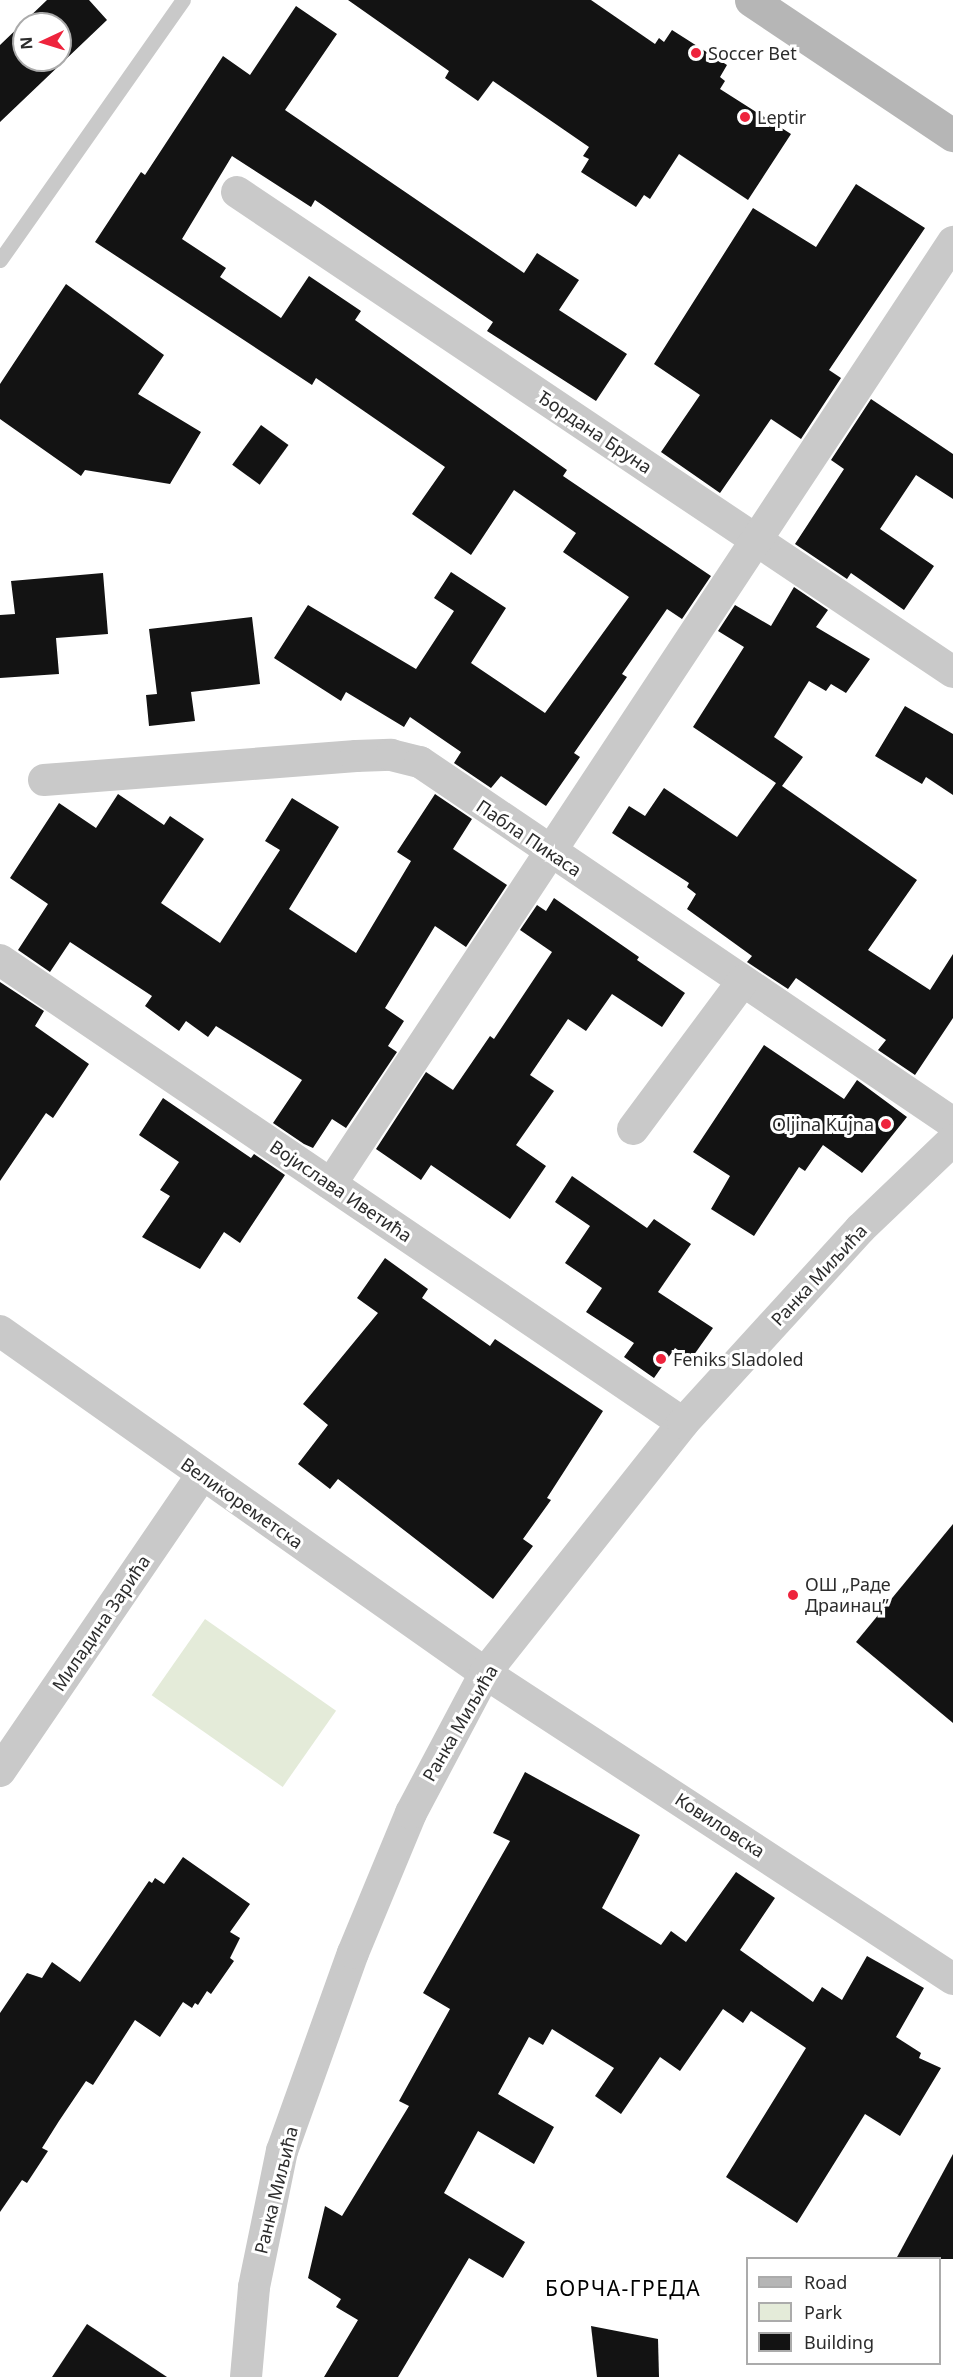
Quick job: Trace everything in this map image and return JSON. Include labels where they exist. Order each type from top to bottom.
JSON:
[{"type":"street","points":[[751,0],[953,135]]},
{"type":"street","name":"Ђордана Бруна","points":[[237,192],[953,672]]},
{"type":"street","points":[[331,1184],[953,242]]},
{"type":"street","name":"Пабла Пикаса","points":[[44,780],[391,755],[420,762],[550,853],[953,1123]]},
{"type":"street","name":"Војислава Иветића","points":[[0,960],[682,1423]]},
{"type":"street","points":[[633,1129],[743,981]]},
{"type":"street","name":"Ранка Миљића","points":[[246,2377],[254,2287],[282,2151],[353,1953],[411,1813],[485,1673],[682,1423],[860,1229],[953,1140]]},
{"type":"street","name":"Великореметска","points":[[0,1331],[485,1673]]},
{"type":"street","name":"Миладина Зарића","points":[[0,1771],[202,1475]]},
{"type":"street","name":"Ковиловска","points":[[485,1673],[953,1979]]},
{"type":"lane","points":[[0,260],[183,0]]},
{"type":"green space","points":[[205,1619],[336,1711],[283,1787],[152,1695]]},
{"type":"building","points":[[47,0],[89,0],[107,20],[72,53],[72,12],[34,12]]},
{"type":"building","points":[[348,0],[591,0],[655,44],[659,38],[664,42],[672,30],[727,65],[720,77],[725,81],[720,89],[791,134],[748,200],[679,154],[650,199],[644,195],[636,207],[581,172],[589,159],[583,156],[589,147],[493,81],[478,101],[445,78],[449,71]]},
{"type":"building","points":[[296,6],[337,34],[285,110],[524,273],[537,253],[579,280],[559,310],[627,354],[596,401],[487,331],[493,322],[315,200],[311,207],[232,156],[182,239],[226,268],[220,277],[281,318],[309,276],[361,311],[355,320],[567,470],[563,476],[711,576],[682,619],[667,609],[622,674],[627,677],[574,753],[580,757],[546,806],[501,776],[491,788],[454,763],[461,752],[410,717],[404,727],[346,692],[341,701],[274,658],[308,605],[416,669],[454,611],[434,598],[451,572],[506,608],[471,663],[545,713],[629,597],[563,552],[576,533],[514,490],[471,555],[412,514],[445,467],[316,378],[312,385],[95,242],[141,172],[145,175],[223,56],[250,75]]},
{"type":"building","points":[[12,34],[12,72],[52,72],[0,122],[0,45]]},
{"type":"building","points":[[856,184],[925,228],[829,370],[841,378],[801,439],[771,419],[720,493],[661,452],[700,395],[654,364],[753,208],[816,247]]},
{"type":"building","points":[[66,284],[164,355],[138,394],[201,432],[170,484],[85,470],[81,476],[0,419],[0,384]]},
{"type":"building","points":[[871,399],[953,454],[953,499],[916,475],[880,529],[934,566],[904,610],[851,573],[847,579],[795,544],[844,469],[831,460]]},
{"type":"building","points":[[261,425],[289,445],[260,485],[232,465]]},
{"type":"building","points":[[103,573],[108,634],[56,638],[59,674],[0,678],[0,615],[15,614],[11,581]]},
{"type":"building","points":[[794,587],[828,610],[816,627],[870,659],[846,693],[831,684],[826,691],[809,681],[774,737],[803,757],[782,786],[917,880],[868,950],[930,990],[953,954],[953,1018],[915,1075],[878,1050],[886,1040],[796,978],[788,989],[747,962],[752,956],[687,909],[696,894],[687,887],[689,883],[612,833],[629,806],[645,816],[664,788],[737,837],[776,783],[693,727],[744,647],[718,631],[735,605],[771,626]]},
{"type":"building","points":[[252,617],[260,684],[191,692],[195,721],[149,726],[146,695],[157,694],[149,629]]},
{"type":"building","points":[[905,706],[953,734],[953,795],[926,777],[922,784],[875,756]]},
{"type":"building","points":[[118,794],[164,825],[170,816],[204,839],[161,903],[220,943],[280,850],[265,841],[292,798],[339,827],[289,909],[356,953],[411,861],[397,852],[435,794],[472,819],[453,849],[507,885],[466,947],[435,926],[385,1008],[404,1021],[388,1046],[397,1052],[346,1128],[332,1119],[313,1148],[304,1144],[273,1123],[302,1080],[216,1026],[208,1037],[186,1021],[179,1031],[145,1006],[152,996],[70,942],[50,972],[18,950],[48,904],[10,878],[59,803],[96,828]]},
{"type":"building","points":[[554,898],[639,957],[637,960],[685,993],[662,1027],[612,994],[586,1031],[568,1019],[530,1075],[554,1091],[516,1145],[546,1166],[510,1219],[431,1165],[421,1180],[376,1149],[426,1072],[453,1090],[490,1036],[494,1039],[552,952],[520,930],[537,905],[546,911]]},
{"type":"building","points":[[0,982],[44,1011],[35,1026],[89,1064],[53,1118],[46,1113],[0,1181]]},
{"type":"building","points":[[764,1045],[844,1099],[857,1080],[907,1117],[862,1173],[823,1145],[805,1171],[799,1167],[754,1236],[711,1209],[730,1176],[693,1152]]},
{"type":"building","points":[[163,1098],[251,1158],[254,1154],[285,1175],[240,1243],[224,1232],[200,1269],[142,1237],[170,1196],[160,1190],[179,1162],[139,1135]]},
{"type":"building","points":[[572,1176],[647,1228],[654,1219],[691,1244],[658,1292],[713,1328],[691,1359],[675,1348],[654,1378],[624,1357],[634,1343],[586,1312],[602,1288],[565,1263],[590,1226],[555,1202]]},
{"type":"building","points":[[385,1258],[428,1289],[422,1298],[490,1346],[495,1339],[603,1411],[547,1498],[551,1500],[523,1539],[533,1546],[493,1599],[338,1479],[330,1489],[298,1464],[328,1425],[303,1404],[378,1313],[357,1298]]},
{"type":"building","points":[[953,1524],[953,1723],[856,1642]]},
{"type":"building","points":[[525,1772],[640,1835],[602,1908],[661,1945],[671,1931],[686,1942],[736,1872],[775,1898],[740,1950],[813,2002],[822,1987],[842,2000],[867,1956],[924,1988],[896,2037],[921,2053],[919,2058],[941,2068],[900,2136],[865,2114],[797,2223],[726,2177],[806,2048],[751,2011],[743,2023],[723,2009],[680,2071],[660,2057],[621,2114],[595,2096],[614,2068],[552,2029],[543,2045],[529,2037],[498,2094],[554,2127],[534,2164],[478,2131],[444,2193],[525,2242],[503,2278],[469,2258],[398,2377],[324,2377],[358,2320],[336,2307],[341,2299],[308,2278],[325,2206],[342,2216],[409,2106],[399,2101],[450,2009],[423,1993],[510,1841],[493,1833]]},
{"type":"building","points":[[183,1857],[250,1904],[230,1932],[240,1938],[230,1958],[234,1961],[211,1994],[207,1991],[198,2005],[195,2003],[192,2008],[183,2002],[160,2037],[135,2020],[93,2085],[86,2081],[59,2121],[42,2148],[48,2151],[27,2183],[22,2180],[0,2212],[0,2013],[27,1973],[42,1978],[52,1962],[80,1982],[149,1881],[152,1883],[155,1878],[164,1884]]},
{"type":"building","points":[[953,2154],[953,2259],[897,2257]]},
{"type":"building","points":[[87,2324],[167,2377],[52,2377]]},
{"type":"building","points":[[591,2326],[658,2339],[659,2377],[597,2377]]},
{"type":"place","name":"Soccer Bet","points":[[696,53]]},
{"type":"place","name":"Leptir","points":[[745,117]]},
{"type":"place","name":"Oljina Kujna","points":[[886,1124]]},
{"type":"place","name":"Feniks Sladoled","points":[[661,1359]]},
{"type":"place","name":"ОШ „Раде Драинац”","points":[[793,1595]]},
{"type":"district","name":"БОРЧА-ГРЕДА","points":[[623,2288]]}]
